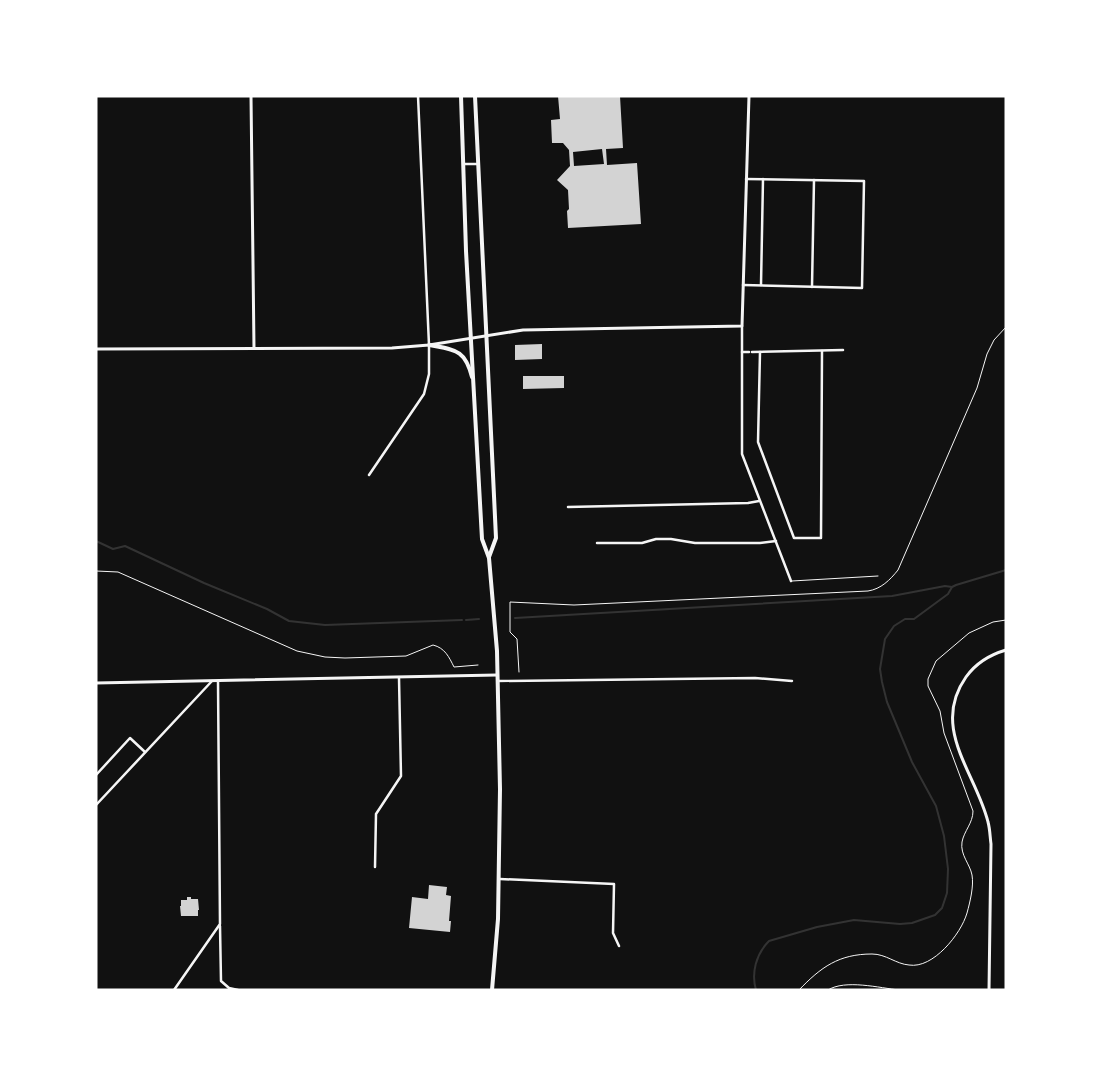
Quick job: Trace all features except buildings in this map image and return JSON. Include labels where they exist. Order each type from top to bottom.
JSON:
[{"type":"main road","points":[[461,96],[466,251],[482,539],[489,558],[498,681],[500,879],[492,990]]},
{"type":"main road","points":[[475,96],[496,538],[489,558]]},
{"type":"main road","points":[[429,344],[462,353],[469,366],[474,389]]},
{"type":"street","points":[[251,96],[254,348]]},
{"type":"street","points":[[369,474],[424,394],[429,381],[418,96]]},
{"type":"street","points":[[749,96],[742,326],[741,448],[759,501],[791,581]]},
{"type":"street","points":[[464,164],[478,164]]},
{"type":"street","points":[[743,286],[862,288],[864,181],[746,179]]},
{"type":"street","points":[[761,286],[762,179]]},
{"type":"street","points":[[812,287],[814,180]]},
{"type":"street","points":[[96,349],[392,348],[530,330],[742,326]]},
{"type":"street","points":[[742,352],[843,350]]},
{"type":"street","points":[[760,352],[758,442],[794,538],[821,538],[822,351]]},
{"type":"street","points":[[568,507],[748,503],[759,501]]},
{"type":"street","points":[[598,543],[642,543],[656,539],[671,539],[695,543],[760,543],[776,541]]},
{"type":"street","points":[[989,990],[990,837],[988,821],[954,737],[952,718],[954,702],[960,686],[968,674],[979,662],[992,654],[1006,650]]},
{"type":"street","points":[[96,683],[497,675]]},
{"type":"street","points":[[375,867],[376,814],[401,776],[399,678]]},
{"type":"street","points":[[498,681],[755,678],[792,681]]},
{"type":"street","points":[[96,804],[212,681]]},
{"type":"street","points":[[218,681],[222,981],[229,988],[238,990]]},
{"type":"street","points":[[96,775],[130,738],[145,752]]},
{"type":"street","points":[[500,879],[614,884],[612,933],[619,946]]},
{"type":"street","points":[[174,990],[220,924]]},
{"type":"lane","points":[[791,581],[878,576]]},
{"type":"lane","points":[[828,990],[832,987],[849,984],[899,990]]},
{"type":"path","points":[[96,571],[118,572],[297,651],[325,657],[345,658],[406,656],[433,644],[447,653],[454,667],[478,665]]},
{"type":"path","points":[[799,990],[828,964],[848,958],[874,954],[906,965],[916,966],[924,964],[936,957],[962,926],[970,898],[972,877],[962,843],[973,820],[973,810],[944,734],[940,711],[929,688],[928,679],[936,661],[962,638],[983,626],[1006,620]]},
{"type":"waterway","points":[[96,541],[113,549],[125,546],[204,583],[267,609],[289,621],[325,625],[462,620]]},
{"type":"waterway","points":[[756,990],[754,970],[761,952],[769,941],[817,927],[854,920],[900,924],[912,923],[935,915],[942,908],[947,893],[948,869],[944,836],[936,806],[912,762],[887,702],[880,669],[885,639],[894,626],[905,619],[914,619],[948,594],[952,587],[1006,570]]},
{"type":"waterway","points":[[515,618],[892,596],[945,586],[952,587]]},
{"type":"waterway","points":[[466,620],[479,619]]}]
